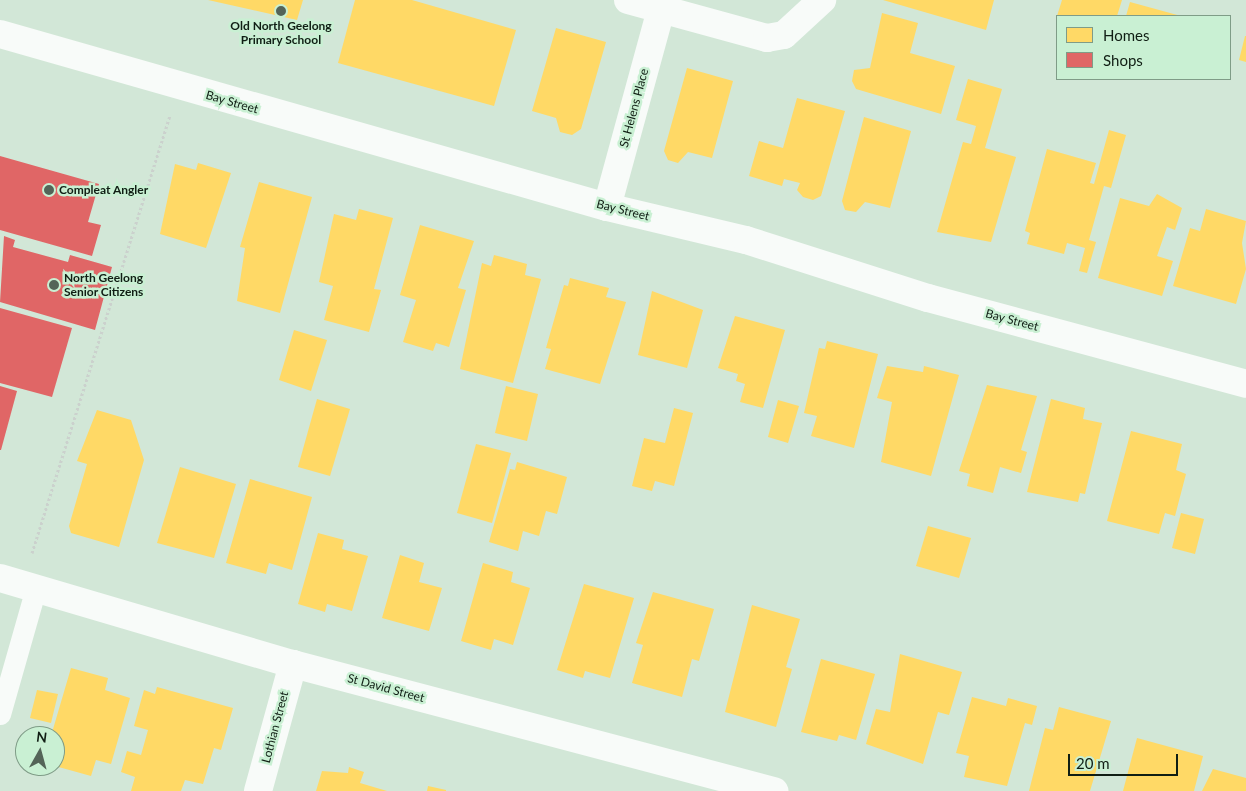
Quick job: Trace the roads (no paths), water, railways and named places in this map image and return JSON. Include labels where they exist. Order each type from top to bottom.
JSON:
[{"type":"street","points":[[628,0],[767,38],[784,36],[822,0]]},
{"type":"street","name":"St Helens Place","points":[[607,207],[661,10]]},
{"type":"street","name":"Bay Street","points":[[0,34],[179,87],[607,207],[746,240],[928,298],[1246,384]]},
{"type":"street","name":"St David Street","points":[[19,583],[293,664],[774,791]]},
{"type":"street","name":"Lothian Street","points":[[258,791],[293,664]]},
{"type":"lane","points":[[0,714],[19,583]]},
{"type":"place","name":"Old North Geelong Primary School","points":[[281,11]]},
{"type":"place","name":"Compleat Angler","points":[[49,190]]},
{"type":"place","name":"North Geelong Senior Citizens","points":[[54,285]]}]
